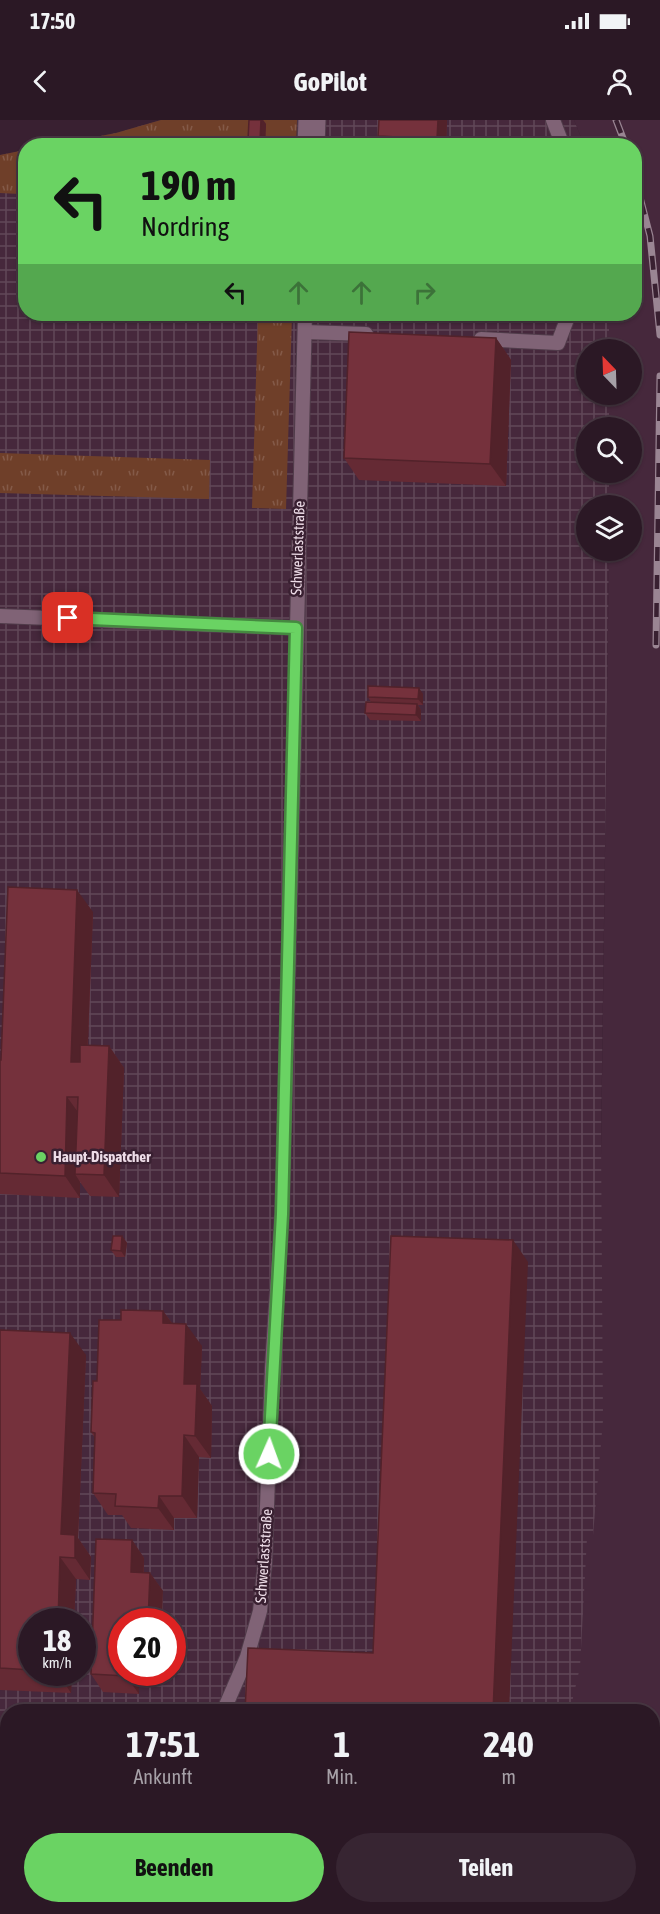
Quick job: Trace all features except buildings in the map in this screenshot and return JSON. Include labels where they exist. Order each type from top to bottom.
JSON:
[{"type":"street","points":[[311,138],[312,120]]},
{"type":"lane","points":[[553,120],[560,138]]},
{"type":"lane","name":"Schwerlaststraße","points":[[226,1704],[247,1657],[260,1611],[266,1562],[272,1368],[282,1214],[305,321]]},
{"type":"lane","points":[[466,339],[558,343],[566,321]]},
{"type":"lane","points":[[305,332],[385,335]]},
{"type":"lane","points":[[0,616],[296,628]]},
{"type":"shaded area","points":[[161,120],[574,120],[581,138],[90,138]]},
{"type":"shaded area","points":[[574,120],[660,120],[660,1704],[242,1704],[601,1154],[609,561],[642,561],[642,495],[609,495],[609,483],[642,483],[642,417],[609,417],[609,405],[642,405],[642,339],[609,339],[609,321],[642,321],[642,138],[581,138]]},
{"type":"shaded area","points":[[18,151],[18,321],[609,321],[609,339],[576,339],[576,405],[609,405],[609,417],[576,417],[576,483],[609,483],[609,495],[576,495],[576,561],[609,561],[601,1139],[603,1420],[593,1535],[587,1538],[580,1667],[572,1704],[0,1704],[0,155]]},
{"type":"green space","points":[[161,120],[297,120],[296,138],[90,138]]},
{"type":"green space","points":[[18,151],[18,194],[0,193],[0,155]]},
{"type":"green space","points":[[258,321],[292,321],[286,509],[252,508]]},
{"type":"green space","points":[[0,453],[210,460],[209,499],[0,493]]},
{"type":"railway","points":[[616,120],[623,138]]},
{"type":"railway","points":[[642,205],[650,236],[660,335]]},
{"type":"railway","points":[[656,645],[660,376]]},
{"type":"place","name":"Haupt-Dispatcher","points":[[41,1157]]},
{"type":"route","points":[[68,618],[296,628],[282,1214],[269,1454]]}]
